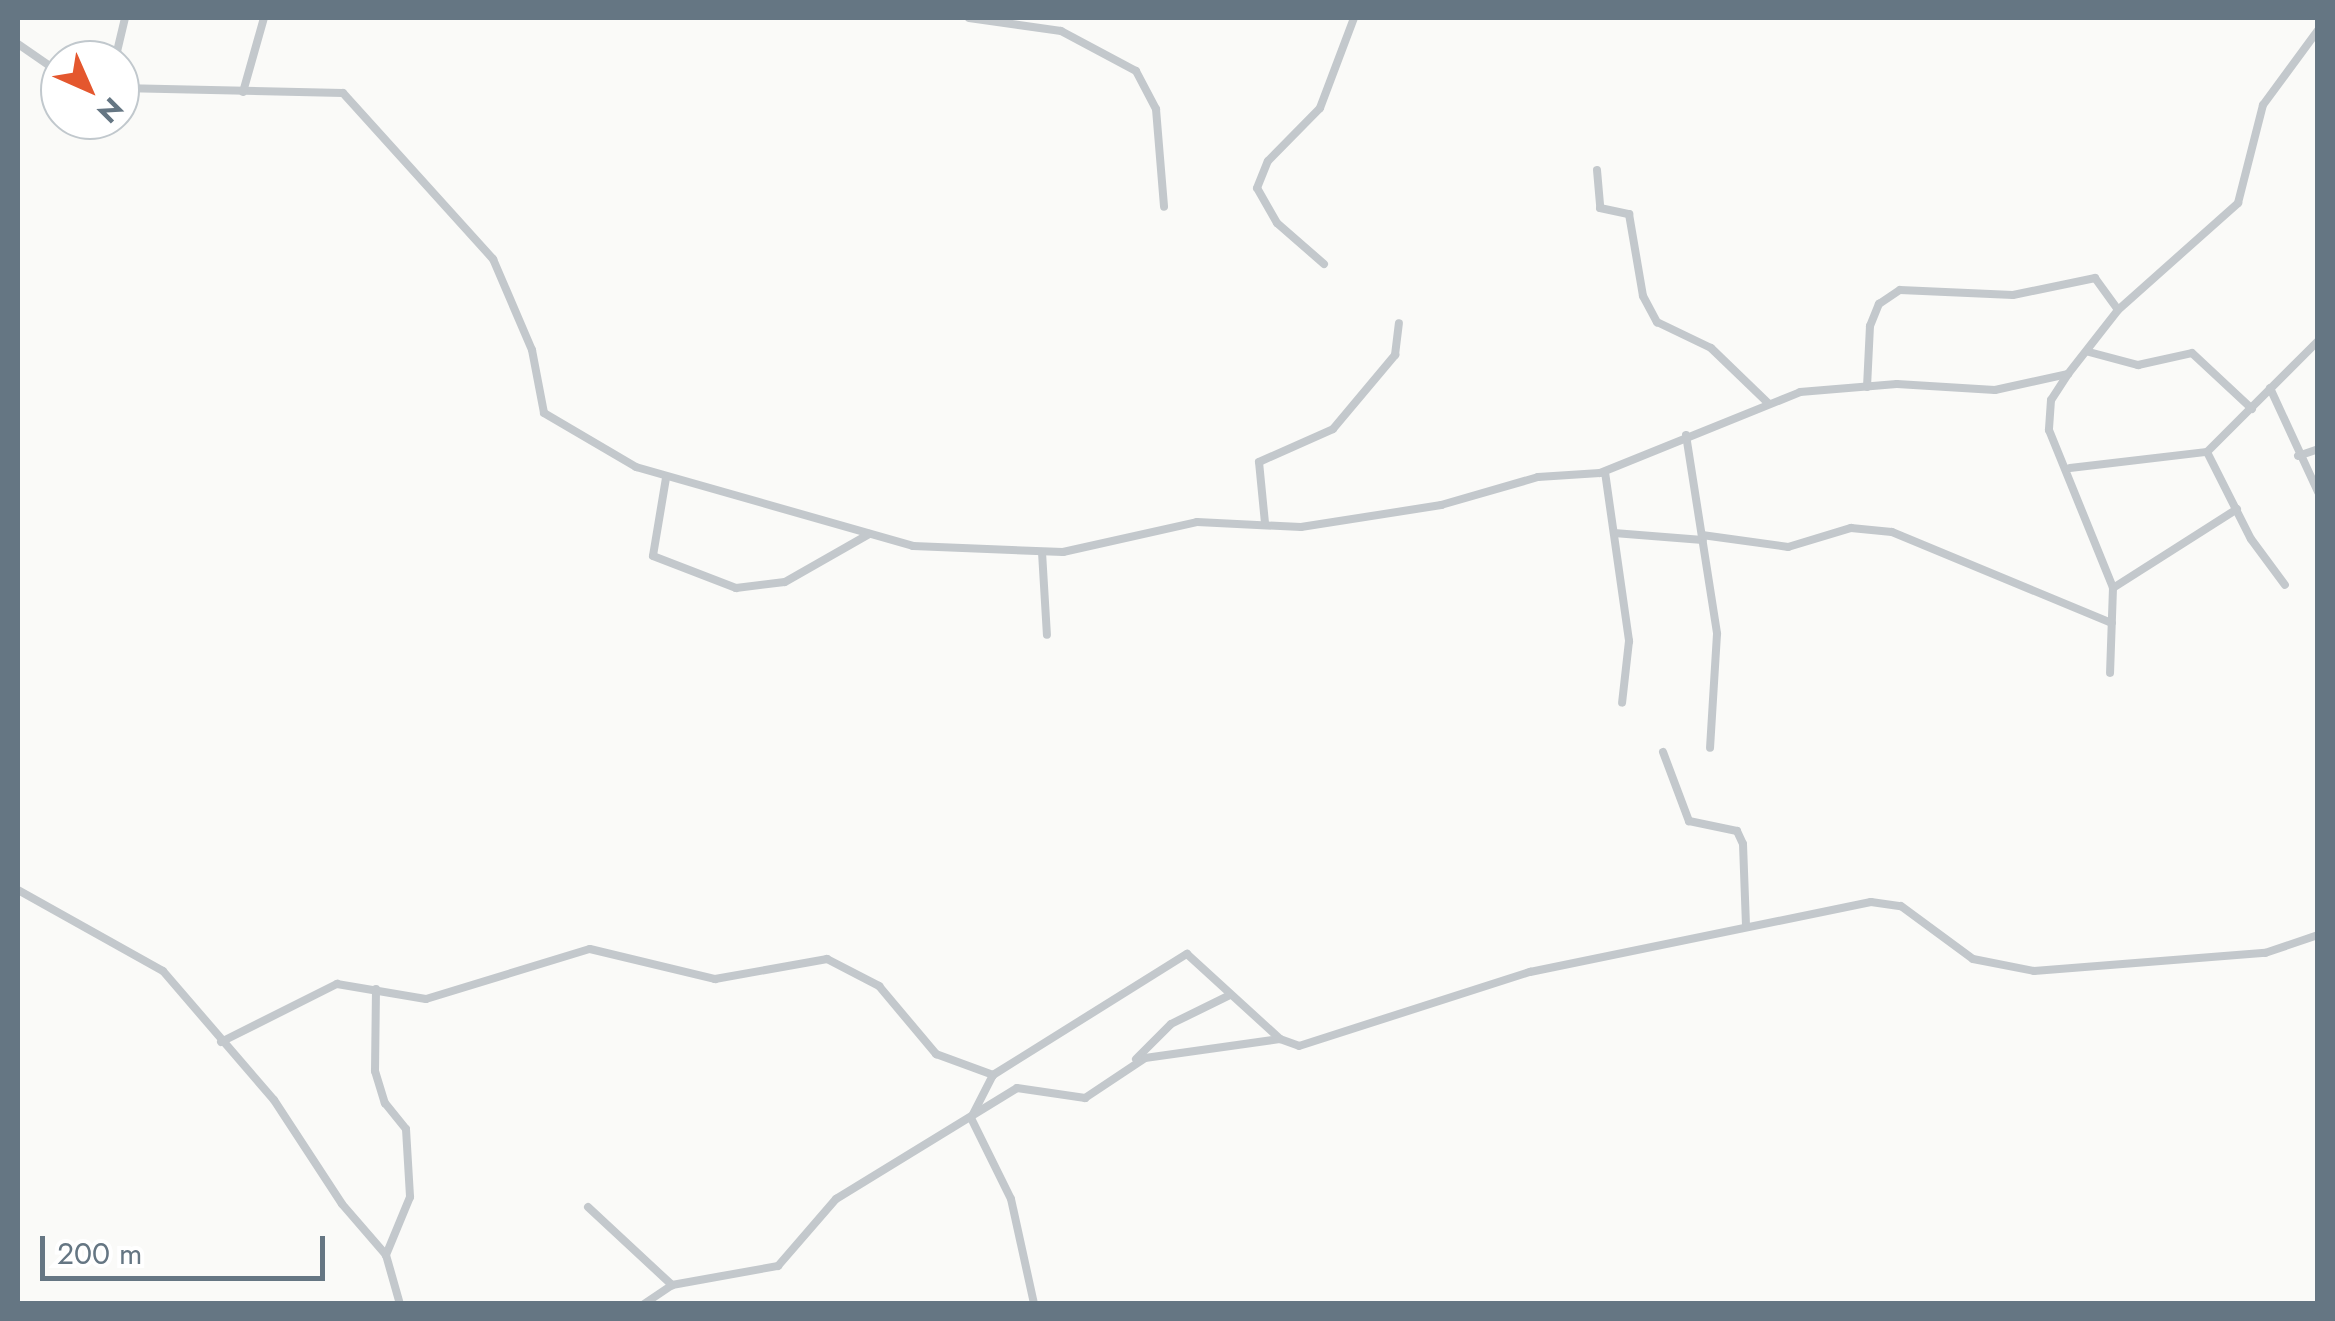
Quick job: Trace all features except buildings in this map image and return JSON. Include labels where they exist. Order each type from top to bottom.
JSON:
[{"type":"street","points":[[243,92],[264,18]]},
{"type":"street","points":[[969,18],[1061,31],[1136,70],[1156,109],[1164,207]]},
{"type":"street","points":[[1324,264],[1277,224],[1256,188],[1268,160],[1320,108],[1354,18]]},
{"type":"street","points":[[2110,673],[2113,588],[2048,414],[2068,374],[2089,352],[2118,310],[2238,204],[2263,105],[2318,30]]},
{"type":"street","points":[[18,44],[40,59]]},
{"type":"street","points":[[140,89],[243,92],[316,88],[353,101],[502,274],[532,350],[544,413],[666,478],[869,534],[949,550],[1098,549],[1196,522],[1301,527],[1441,505],[1538,476],[1605,472],[1767,402],[1867,387],[1995,390],[2068,374]]},
{"type":"street","points":[[1597,170],[1600,208],[1629,214],[1643,296],[1657,322],[1711,348],[1767,402]]},
{"type":"street","points":[[1867,387],[1870,326],[1879,304],[1900,290],[2013,294],[2088,277],[2103,282],[2118,310]]},
{"type":"street","points":[[1264,523],[1259,462],[1334,430],[1395,355],[1398,322]]},
{"type":"street","points":[[2070,468],[2206,452],[2318,341]]},
{"type":"street","points":[[2089,352],[2138,366],[2192,354],[2252,409]]},
{"type":"street","points":[[2270,388],[2298,456],[2318,492]]},
{"type":"street","points":[[1686,435],[1717,634],[1710,748]]},
{"type":"street","points":[[2298,456],[2318,448]]},
{"type":"street","points":[[2206,452],[2285,585]]},
{"type":"street","points":[[1605,472],[1629,640],[1622,703]]},
{"type":"street","points":[[666,478],[653,556],[736,588],[785,582],[869,534]]},
{"type":"street","points":[[2113,588],[2237,509]]},
{"type":"street","points":[[1614,533],[1702,537],[1788,548],[1851,528],[1892,532],[2112,623]]},
{"type":"street","points":[[1042,552],[1047,635]]},
{"type":"street","points":[[1664,752],[1688,821],[1736,831],[1744,844],[1746,925]]},
{"type":"street","points":[[18,890],[150,959],[235,1056],[386,1255],[400,1304]]},
{"type":"street","points":[[1132,1064],[1163,1053],[1280,1039],[1309,1045],[1498,980],[1746,925],[1886,901],[1930,922],[1974,959],[2034,972],[2265,953],[2318,934]]},
{"type":"street","points":[[222,1042],[236,1040],[337,984],[403,998],[462,994],[590,949],[715,979],[826,959],[879,986],[936,1054],[994,1075]]},
{"type":"street","points":[[971,1118],[994,1075],[1178,955],[1200,960],[1230,995],[1280,1039]]},
{"type":"street","points":[[376,990],[375,1070],[385,1103],[406,1129],[410,1197],[386,1255]]},
{"type":"street","points":[[644,1304],[672,1285],[778,1266],[836,1199],[1017,1088],[1091,1096],[1132,1064],[1171,1024],[1230,995]]},
{"type":"street","points":[[235,1056],[236,1040]]},
{"type":"street","points":[[971,1118],[1010,1199],[1034,1304]]},
{"type":"street","points":[[588,1207],[672,1285]]}]
